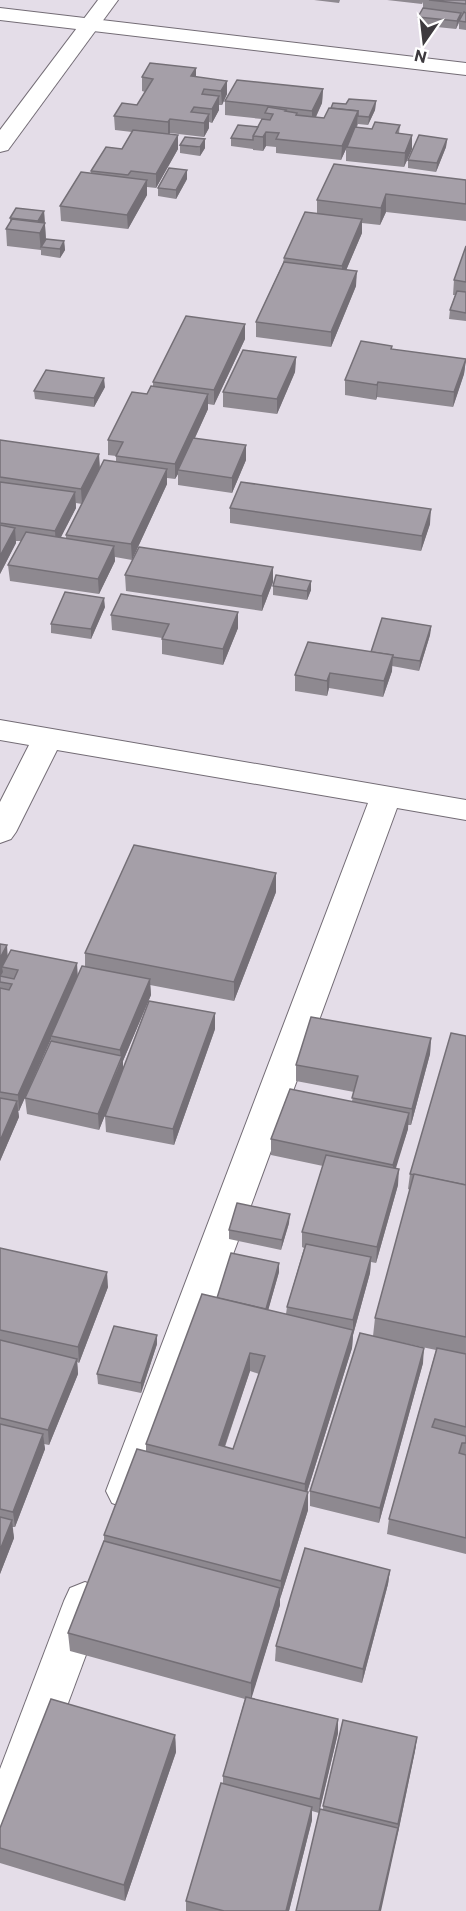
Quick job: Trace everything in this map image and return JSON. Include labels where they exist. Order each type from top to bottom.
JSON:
[{"type":"street","points":[[0,145],[108,0]]},
{"type":"street","points":[[0,14],[466,69]]},
{"type":"street","points":[[0,730],[466,810]]},
{"type":"street","points":[[0,832],[48,738]]},
{"type":"street","points":[[113,1525],[386,796]]},
{"type":"street","points":[[0,1827],[97,1569]]},
{"type":"building","points":[[429,0],[466,0],[466,4]]},
{"type":"building","points":[[423,8],[461,13],[457,21],[418,17]]},
{"type":"building","points":[[464,12],[466,22],[459,21]]},
{"type":"building","points":[[150,63],[196,68],[191,76],[227,81],[221,91],[204,89],[202,94],[219,96],[212,109],[194,107],[191,112],[209,114],[204,123],[114,116],[122,103],[137,105],[153,79],[142,77]]},
{"type":"building","points":[[237,80],[323,89],[312,111],[225,101]]},
{"type":"building","points":[[349,99],[376,101],[369,117],[358,116],[358,111],[331,108],[333,103],[346,104]]},
{"type":"building","points":[[268,107],[297,113],[296,115],[324,118],[329,108],[358,111],[342,146],[276,139],[279,133],[266,132],[263,137],[253,136],[262,119],[270,120],[273,114],[265,113]]},
{"type":"building","points":[[375,122],[400,125],[396,133],[412,135],[405,153],[347,147],[355,127],[372,129]]},
{"type":"building","points":[[238,125],[258,127],[253,140],[231,138]]},
{"type":"building","points":[[133,130],[178,135],[156,174],[131,171],[128,175],[91,171],[106,147],[122,149]]},
{"type":"building","points":[[419,135],[447,139],[437,163],[408,160]]},
{"type":"building","points":[[185,137],[205,139],[200,147],[180,145]]},
{"type":"building","points":[[334,164],[466,180],[466,204],[386,194],[381,208],[317,200]]},
{"type":"building","points":[[169,168],[187,170],[176,190],[158,188]]},
{"type":"building","points":[[81,172],[147,180],[127,215],[60,206]]},
{"type":"building","points":[[16,208],[44,211],[38,221],[10,218]]},
{"type":"building","points":[[305,212],[362,219],[342,266],[284,258]]},
{"type":"building","points":[[12,219],[45,223],[40,233],[6,229]]},
{"type":"building","points":[[46,239],[64,241],[60,249],[41,247]]},
{"type":"building","points":[[466,246],[466,282],[454,280]]},
{"type":"building","points":[[284,262],[357,271],[331,332],[256,322]]},
{"type":"building","points":[[457,291],[466,292],[466,313],[450,310]]},
{"type":"building","points":[[186,316],[245,324],[214,390],[153,382]]},
{"type":"building","points":[[361,341],[392,346],[391,349],[466,359],[454,392],[345,380]]},
{"type":"building","points":[[243,350],[296,357],[277,399],[223,392]]},
{"type":"building","points":[[46,370],[104,378],[94,398],[34,391]]},
{"type":"building","points":[[151,386],[208,394],[175,464],[116,456],[123,442],[108,440],[132,392],[147,394]]},
{"type":"building","points":[[193,438],[246,445],[232,478],[178,470]]},
{"type":"building","points":[[0,440],[99,454],[81,489],[0,477]]},
{"type":"building","points":[[104,460],[167,469],[131,544],[66,535]]},
{"type":"building","points":[[0,482],[75,492],[55,531],[0,523]]},
{"type":"building","points":[[241,482],[431,509],[422,536],[230,508]]},
{"type":"building","points":[[0,525],[15,528],[0,556]]},
{"type":"building","points":[[26,532],[114,546],[98,579],[8,565]]},
{"type":"building","points":[[139,547],[273,567],[262,596],[125,575]]},
{"type":"building","points":[[276,575],[311,581],[307,591],[273,586]]},
{"type":"building","points":[[65,592],[104,598],[91,629],[51,624]]},
{"type":"building","points":[[121,594],[238,612],[223,649],[162,639],[169,624],[111,615]]},
{"type":"building","points":[[382,618],[431,626],[420,661],[371,652]]},
{"type":"building","points":[[308,642],[393,655],[384,681],[330,673],[327,681],[295,675]]},
{"type":"building","points":[[134,845],[276,873],[234,982],[85,953]]},
{"type":"building","points":[[0,944],[7,945],[0,958]]},
{"type":"building","points":[[11,950],[77,963],[18,1095],[0,1092],[0,988],[9,990],[12,984],[0,982],[0,976],[14,979],[18,970],[2,967]]},
{"type":"building","points":[[82,966],[150,979],[120,1050],[51,1036]]},
{"type":"building","points":[[149,1001],[215,1013],[173,1129],[105,1116]]},
{"type":"building","points":[[311,1017],[431,1038],[412,1109],[352,1098],[358,1076],[296,1065]]},
{"type":"building","points":[[451,1033],[466,1036],[466,1185],[410,1174]]},
{"type":"building","points":[[51,1041],[122,1056],[98,1114],[25,1098]]},
{"type":"building","points":[[290,1089],[409,1113],[393,1165],[271,1139]]},
{"type":"building","points":[[0,1098],[17,1101],[0,1141]]},
{"type":"building","points":[[326,1155],[399,1169],[377,1247],[302,1232]]},
{"type":"building","points":[[414,1174],[466,1185],[466,1337],[375,1318]]},
{"type":"building","points":[[237,1203],[290,1214],[282,1240],[229,1230]]},
{"type":"building","points":[[306,1244],[371,1257],[353,1320],[287,1307]]},
{"type":"building","points":[[0,1248],[107,1272],[78,1347],[0,1330]]},
{"type":"building","points":[[231,1253],[279,1263],[266,1309],[217,1298]]},
{"type":"building","points":[[202,1294],[353,1330],[305,1484],[146,1444]],"holes":[[[250,1353],[265,1356],[233,1449],[219,1445]]]},
{"type":"building","points":[[114,1326],[157,1335],[141,1383],[97,1374]]},
{"type":"building","points":[[360,1333],[424,1348],[380,1508],[310,1491]]},
{"type":"building","points":[[0,1340],[77,1359],[48,1430],[0,1418]]},
{"type":"building","points":[[437,1348],[466,1354],[466,1427],[435,1419],[432,1427],[466,1436],[466,1443],[462,1443],[459,1453],[466,1455],[466,1538],[389,1519]]},
{"type":"building","points":[[0,1424],[43,1434],[13,1512],[0,1509]]},
{"type":"building","points":[[137,1449],[308,1492],[281,1581],[104,1535]]},
{"type":"building","points":[[0,1517],[12,1520],[0,1550]]},
{"type":"building","points":[[104,1541],[280,1588],[251,1683],[68,1633]]},
{"type":"building","points":[[305,1548],[390,1570],[363,1669],[276,1646]]},
{"type":"building","points":[[246,1697],[338,1719],[320,1799],[223,1776]]},
{"type":"building","points":[[51,1699],[175,1735],[124,1885],[0,1848],[0,1828]]},
{"type":"building","points":[[343,1720],[417,1737],[398,1824],[323,1806]]},
{"type":"building","points":[[221,1783],[312,1807],[286,1911],[224,1911],[186,1901]]},
{"type":"building","points":[[320,1809],[398,1828],[379,1911],[296,1911]]}]
